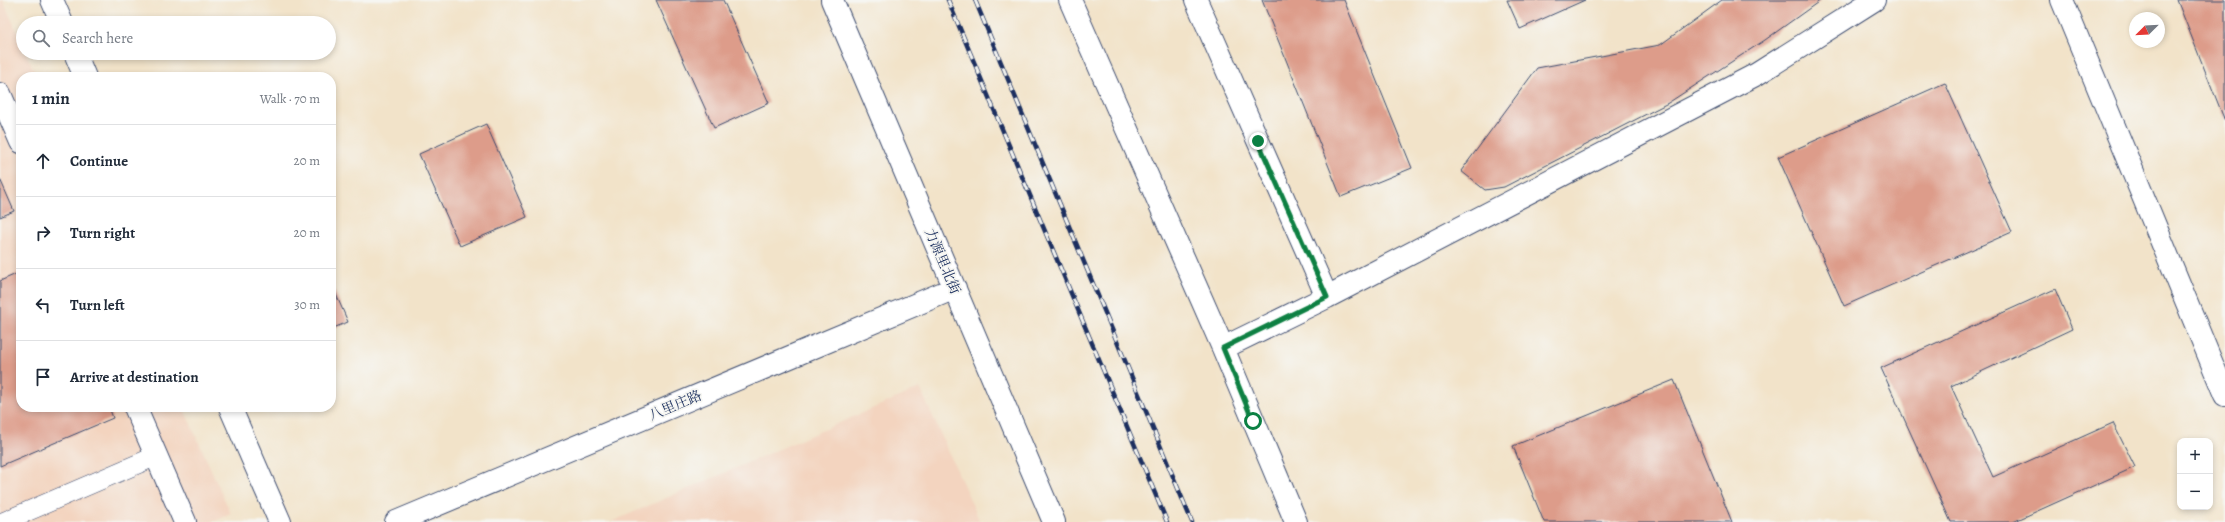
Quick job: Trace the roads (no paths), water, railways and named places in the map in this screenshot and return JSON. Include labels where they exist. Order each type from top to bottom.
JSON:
[{"type":"street","points":[[52,0],[59,16]]},
{"type":"street","name":"力源里北街","points":[[832,0],[1054,522]]},
{"type":"street","points":[[1070,0],[1223,348],[1296,522]]},
{"type":"street","points":[[1196,0],[1327,297]]},
{"type":"street","points":[[1223,348],[1327,297],[1757,74],[1874,0]]},
{"type":"street","points":[[2062,0],[2225,395]]},
{"type":"street","points":[[78,60],[84,72]]},
{"type":"street","points":[[0,94],[16,131]]},
{"type":"street","name":"八里庄路","points":[[396,522],[954,288]]},
{"type":"street","points":[[137,412],[185,522]]},
{"type":"street","points":[[232,412],[280,522]]},
{"type":"lane","points":[[3,522],[156,456]]},
{"type":"railway","points":[[948,0],[1167,522]]},
{"type":"railway","points":[[975,0],[1192,522]]}]
